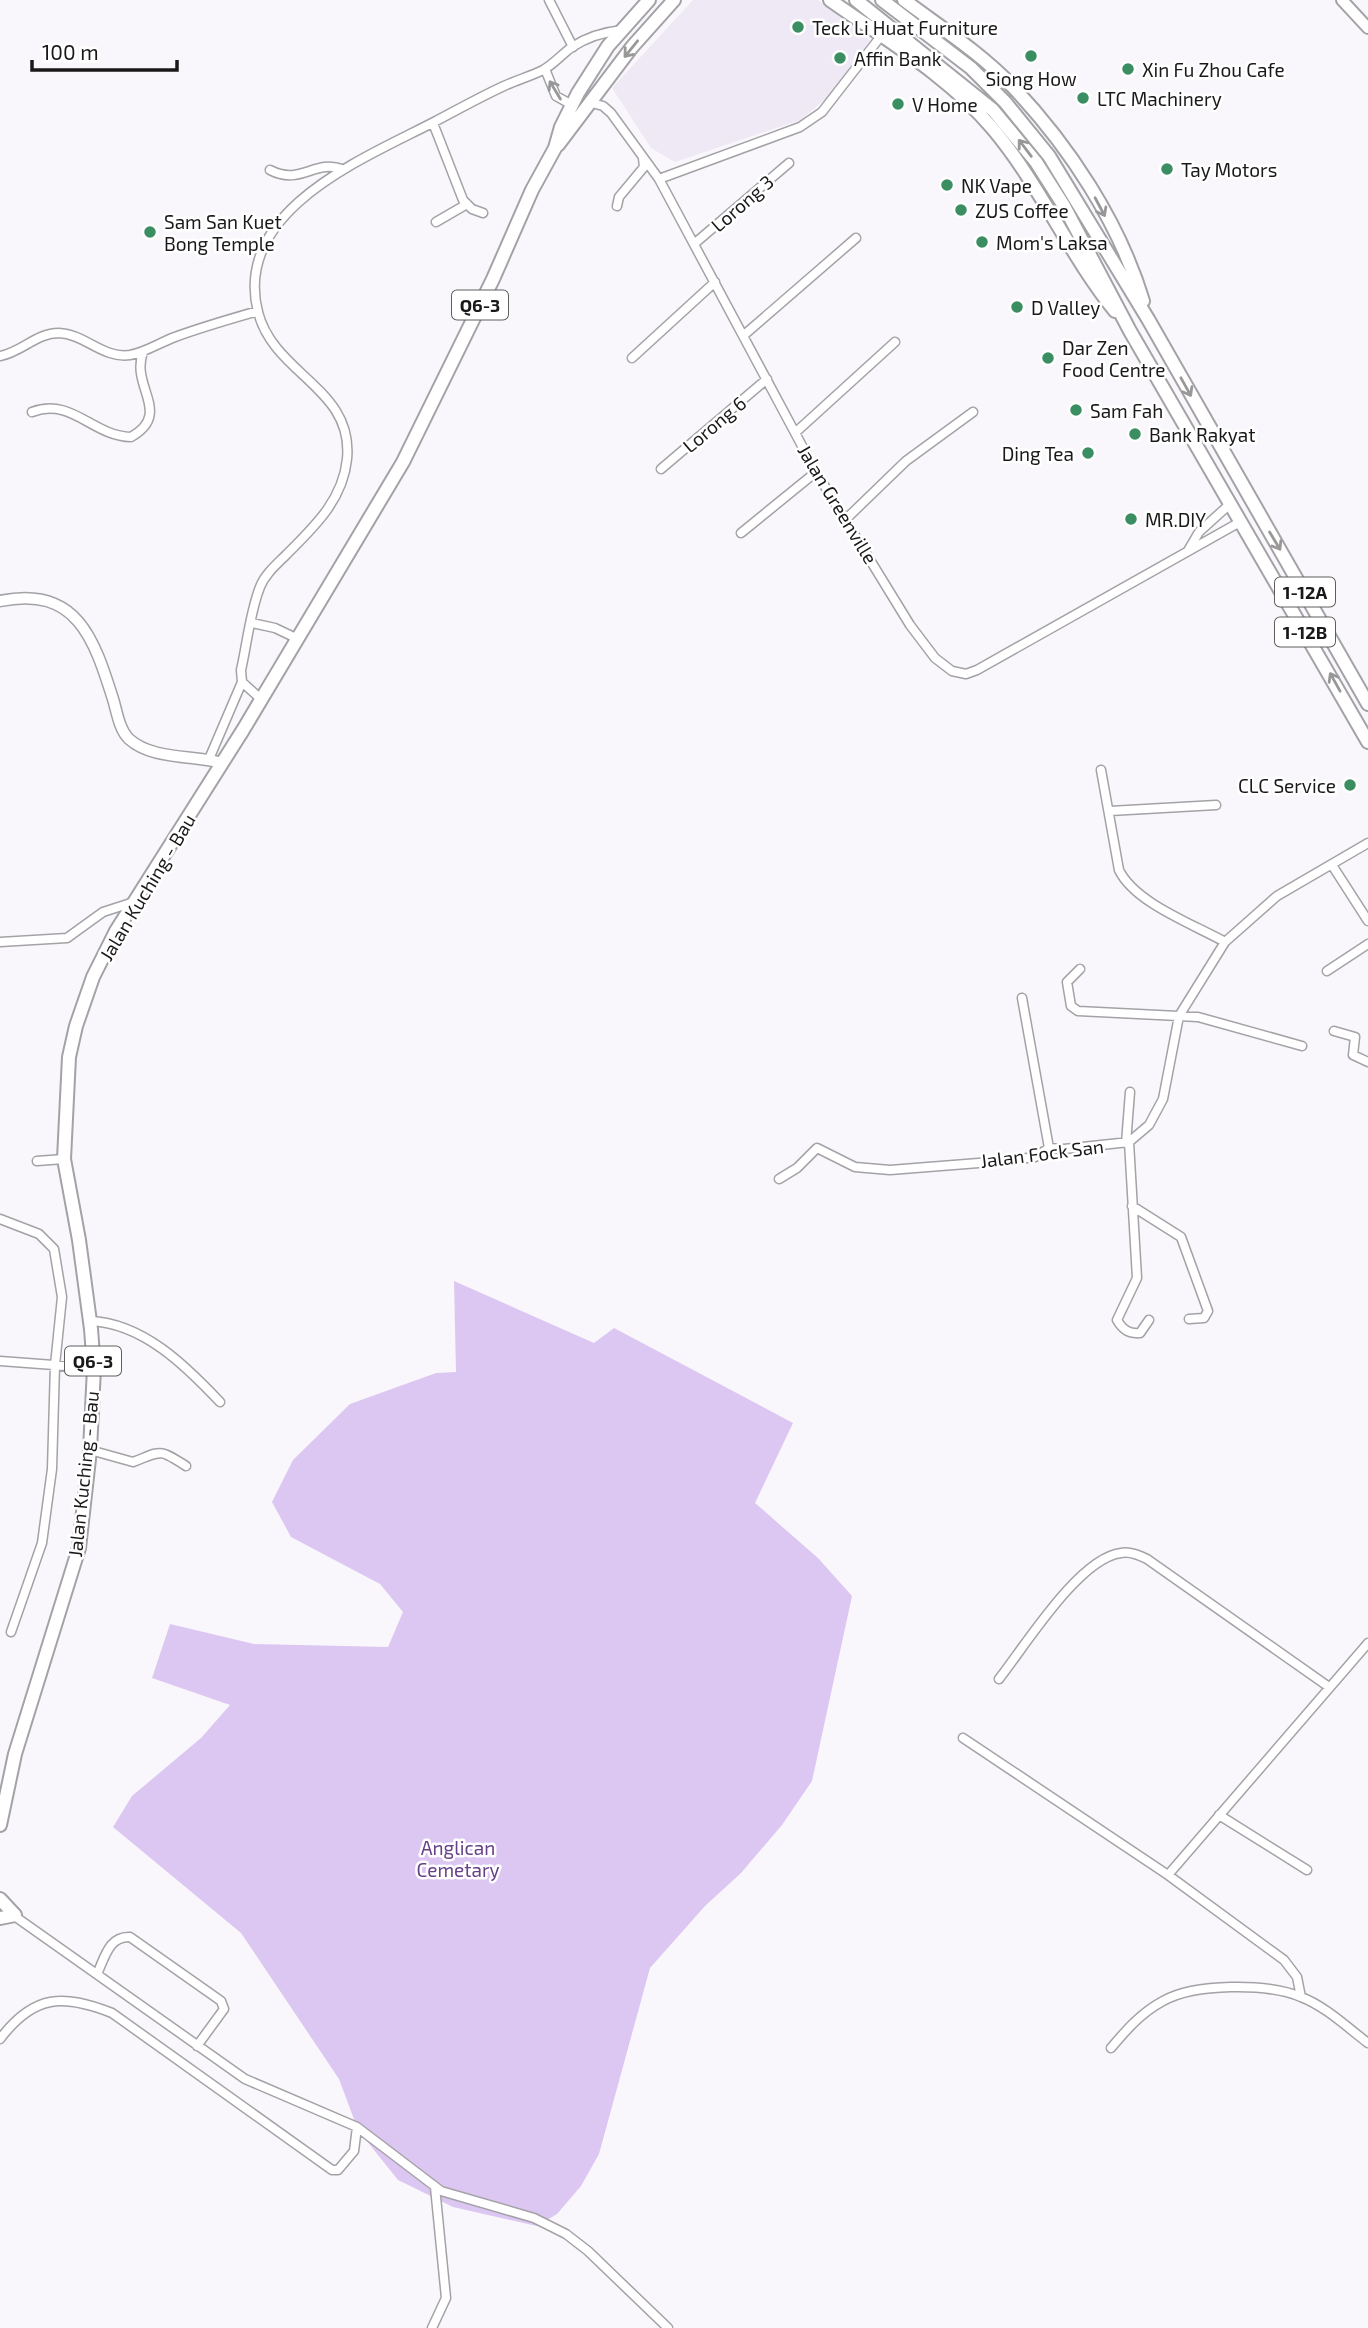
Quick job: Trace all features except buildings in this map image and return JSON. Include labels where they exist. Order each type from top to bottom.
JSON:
[{"type":"main road","name":"Jalan Kuching - Bau","points":[[0,1825],[3,1795],[79,1548],[90,1450],[94,1368],[90,1321],[64,1159],[67,1084],[76,1026],[93,977],[216,761],[262,699],[403,462],[493,279],[532,190],[555,148],[572,105],[622,30],[649,0]]},
{"type":"main road","name":"Jalan Kuching - Bau","points":[[555,148],[592,103],[632,47],[674,0]]},
{"type":"main road","points":[[830,0],[916,60],[992,127],[1038,190],[1106,301],[1130,331]]},
{"type":"main road","name":"1-12B","points":[[856,0],[993,110],[1049,181],[1130,331],[1368,742]]},
{"type":"main road","name":"1-12A","points":[[882,0],[953,53],[1005,102],[1049,156],[1148,319],[1368,704]]},
{"type":"main road","points":[[904,0],[1012,85],[1060,144],[1088,183],[1126,258],[1148,319]]},
{"type":"main road","points":[[1342,0],[1368,28]]},
{"type":"main road","points":[[0,1899],[15,1915]]},
{"type":"main road","points":[[0,1918],[15,1915]]},
{"type":"street","points":[[549,0],[573,47]]},
{"type":"street","points":[[0,601],[36,598],[62,606],[85,627],[97,649],[121,727],[130,740],[182,758],[216,761],[242,682],[241,670],[260,587],[272,568],[333,503],[345,478],[348,453],[341,416],[322,393],[283,359],[267,337],[258,311],[258,271],[274,229],[304,197],[342,169],[504,86],[545,69],[573,47],[604,32],[622,30]]},
{"type":"street","points":[[659,179],[800,127],[822,111],[881,36]]},
{"type":"street","points":[[545,69],[556,96],[572,105]]},
{"type":"street","name":"Jalan Greenville","points":[[592,103],[603,106],[611,113],[659,179],[816,472],[910,625],[935,658],[952,671],[966,674],[1189,549],[1205,544],[1240,522]]},
{"type":"street","points":[[433,123],[467,204],[484,214]]},
{"type":"street","points":[[617,206],[620,197],[644,167],[643,158]]},
{"type":"street","name":"Lorong 3","points":[[694,244],[789,163]]},
{"type":"street","points":[[270,170],[293,177],[324,165],[342,169]]},
{"type":"street","points":[[436,222],[467,204]]},
{"type":"street","points":[[744,335],[856,238]]},
{"type":"street","points":[[632,358],[715,282]]},
{"type":"street","points":[[0,356],[24,348],[39,336],[58,333],[90,342],[115,355],[144,352],[191,331],[258,311]]},
{"type":"street","points":[[796,432],[895,342]]},
{"type":"street","points":[[32,412],[55,406],[106,432],[131,437],[147,425],[150,417],[148,396],[138,371],[144,352]]},
{"type":"street","name":"Lorong 6","points":[[661,469],[767,379]]},
{"type":"street","points":[[846,519],[906,461],[973,412]]},
{"type":"street","points":[[741,533],[816,472]]},
{"type":"street","name":"Jalan Greenville","points":[[1189,549],[1199,533],[1230,504]]},
{"type":"street","points":[[252,623],[275,628],[296,638]]},
{"type":"street","points":[[242,682],[262,699]]},
{"type":"street","points":[[1101,770],[1119,870],[1129,888],[1225,942]]},
{"type":"street","points":[[1110,811],[1216,805]]},
{"type":"street","name":"Jalan Fock San","points":[[779,1179],[797,1168],[817,1148],[855,1167],[890,1170],[1035,1157],[1049,1148],[1064,1150],[1127,1142],[1149,1125],[1163,1099],[1179,1017],[1225,942],[1267,903],[1368,843]]},
{"type":"street","points":[[1332,865],[1368,921]]},
{"type":"street","points":[[0,942],[67,939],[103,912],[134,902]]},
{"type":"street","points":[[1327,971],[1368,944]]},
{"type":"street","points":[[1080,969],[1067,982],[1073,1009],[1198,1017],[1302,1046]]},
{"type":"street","points":[[1022,998],[1049,1148]]},
{"type":"street","points":[[1334,1031],[1355,1037],[1353,1055],[1368,1062]]},
{"type":"street","points":[[1130,1092],[1127,1142],[1137,1278],[1117,1320],[1121,1328],[1132,1334],[1140,1333],[1149,1320]]},
{"type":"street","points":[[37,1161],[64,1159]]},
{"type":"street","points":[[1132,1206],[1168,1226],[1185,1243],[1208,1311],[1204,1318],[1189,1319]]},
{"type":"street","points":[[0,1219],[39,1234],[54,1249],[62,1297],[55,1365],[52,1469],[42,1543],[11,1632]]},
{"type":"street","points":[[90,1321],[118,1325],[159,1346],[220,1402]]},
{"type":"street","points":[[0,1361],[94,1368]]},
{"type":"street","points":[[90,1450],[133,1462],[153,1452],[162,1452],[186,1466]]},
{"type":"street","points":[[999,1679],[1075,1583],[1104,1559],[1122,1552],[1147,1559],[1329,1687]]},
{"type":"street","points":[[1168,1875],[1368,1643]]},
{"type":"street","points":[[963,1738],[1168,1875],[1284,1960],[1297,1977],[1301,1997]]},
{"type":"street","points":[[1219,1815],[1307,1870]]},
{"type":"street","points":[[0,1913],[15,1915],[197,2046],[258,2086],[357,2127],[435,2188],[534,2218],[566,2234],[588,2251],[668,2328]]},
{"type":"street","points":[[97,1974],[113,1942],[121,1936],[131,1937],[221,2001],[224,2009],[197,2046]]},
{"type":"street","points":[[1111,2048],[1136,2019],[1166,1999],[1202,1990],[1252,1986],[1301,1997],[1368,2043]]},
{"type":"street","points":[[0,2039],[12,2024],[42,2004],[80,2001],[112,2013],[332,2170],[338,2170],[354,2151],[357,2127]]},
{"type":"street","points":[[432,2328],[446,2298],[435,2188]]},
{"type":"shaded area","points":[[693,0],[818,0],[870,40],[827,98],[800,120],[675,162],[651,148],[612,88]]},
{"type":"green space","name":"Anglican Cemetary","points":[[454,1281],[594,1343],[614,1328],[793,1423],[755,1503],[818,1558],[852,1596],[812,1781],[782,1825],[741,1873],[705,1906],[650,1968],[599,2154],[581,2186],[557,2214],[537,2226],[453,2207],[398,2180],[358,2130],[339,2079],[241,1933],[113,1827],[132,1796],[201,1738],[230,1705],[152,1678],[170,1624],[254,1644],[388,1647],[403,1612],[380,1584],[291,1537],[272,1502],[293,1460],[350,1404],[436,1373],[456,1372]]},
{"type":"place","name":"Teck Li Huat Furniture","points":[[798,27]]},
{"type":"place","name":"Siong How","points":[[1031,56]]},
{"type":"place","name":"Affin Bank","points":[[840,58]]},
{"type":"place","name":"Xin Fu Zhou Cafe","points":[[1128,69]]},
{"type":"place","name":"LTC Machinery","points":[[1083,98]]},
{"type":"place","name":"V Home","points":[[898,104]]},
{"type":"place","name":"Tay Motors","points":[[1167,169]]},
{"type":"place","name":"NK Vape","points":[[947,185]]},
{"type":"place","name":"ZUS Coffee","points":[[961,210]]},
{"type":"place","name":"Sam San Kuet Bong Temple","points":[[150,232]]},
{"type":"place","name":"Mom's Laksa","points":[[982,242]]},
{"type":"place","name":"D Valley","points":[[1017,307]]},
{"type":"place","name":"Dar Zen Food Centre","points":[[1048,358]]},
{"type":"place","name":"Sam Fah","points":[[1076,410]]},
{"type":"place","name":"Bank Rakyat","points":[[1135,434]]},
{"type":"place","name":"Ding Tea","points":[[1088,453]]},
{"type":"place","name":"MR.DIY","points":[[1131,519]]},
{"type":"place","name":"CLC Service","points":[[1350,785]]}]
